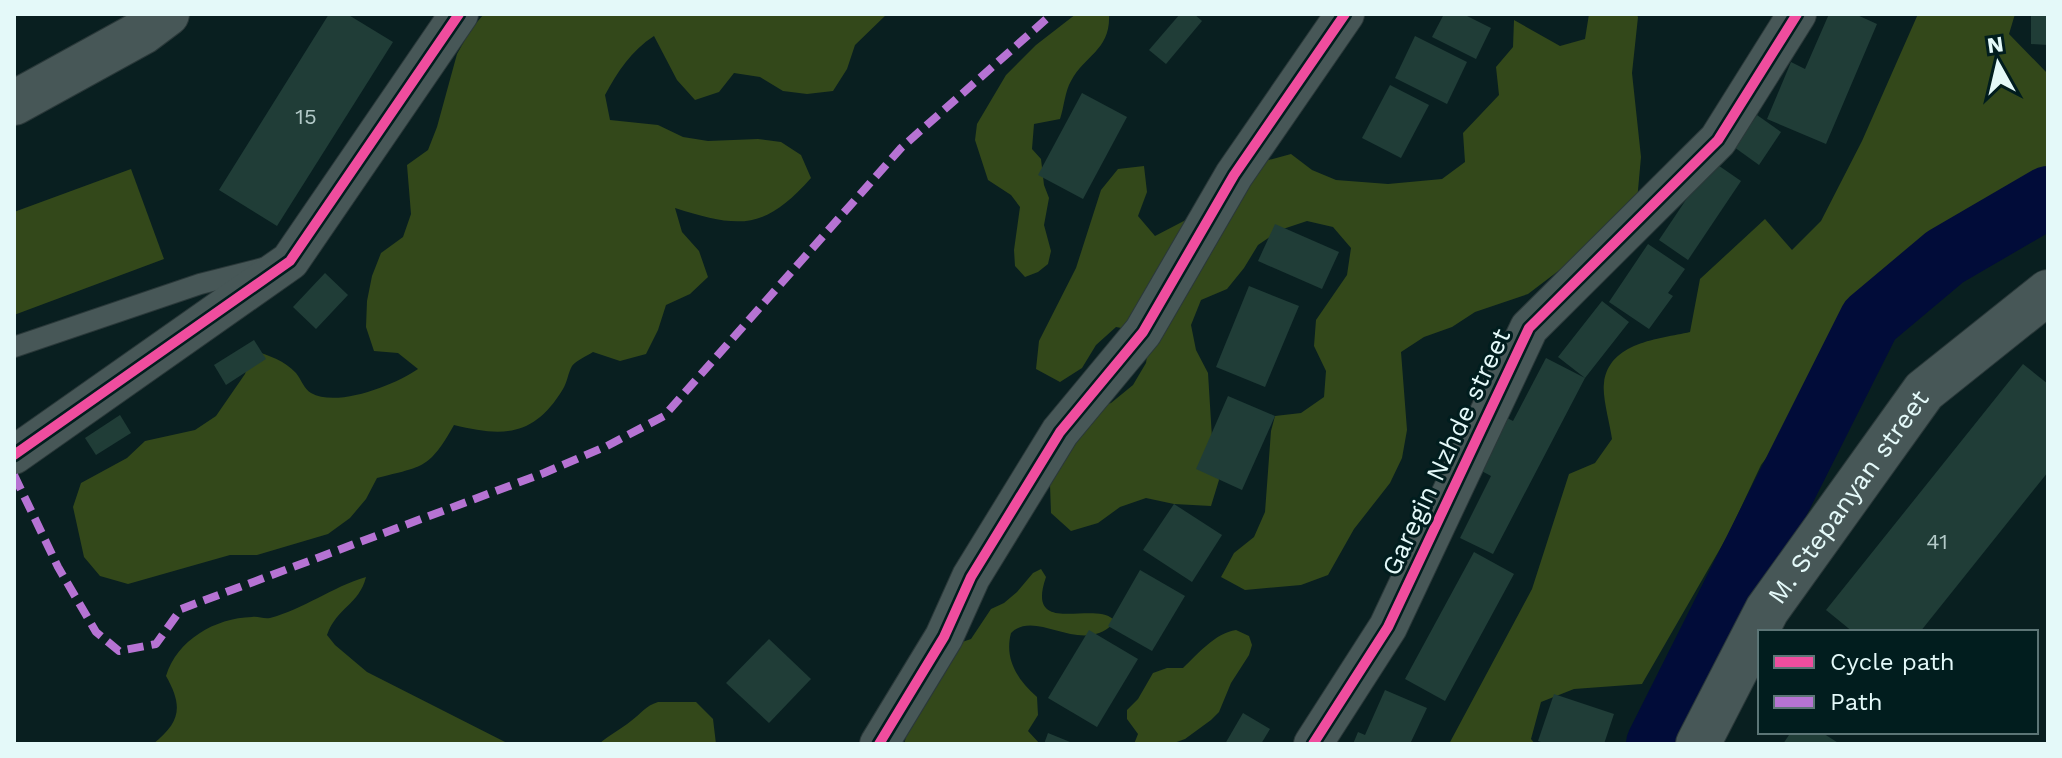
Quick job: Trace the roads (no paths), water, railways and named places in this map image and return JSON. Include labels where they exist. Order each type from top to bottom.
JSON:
[{"type":"street","points":[[14,103],[143,32],[167,14]]},
{"type":"street","points":[[14,455],[290,261],[459,14]]},
{"type":"street","points":[[879,744],[944,637],[971,577],[1060,432],[1143,332],[1234,175],[1345,14]]},
{"type":"street","name":"Garegin Nzhde street","points":[[1313,744],[1388,627],[1529,328],[1718,140],[1797,14]]},
{"type":"street","name":"M. Stepanyan street","points":[[1698,744],[1767,610],[1924,391],[2048,292]]},
{"type":"lane","points":[[14,347],[200,284],[290,261]]},
{"type":"waterway","points":[[1657,744],[1870,320],[1945,257],[2048,197]]}]
